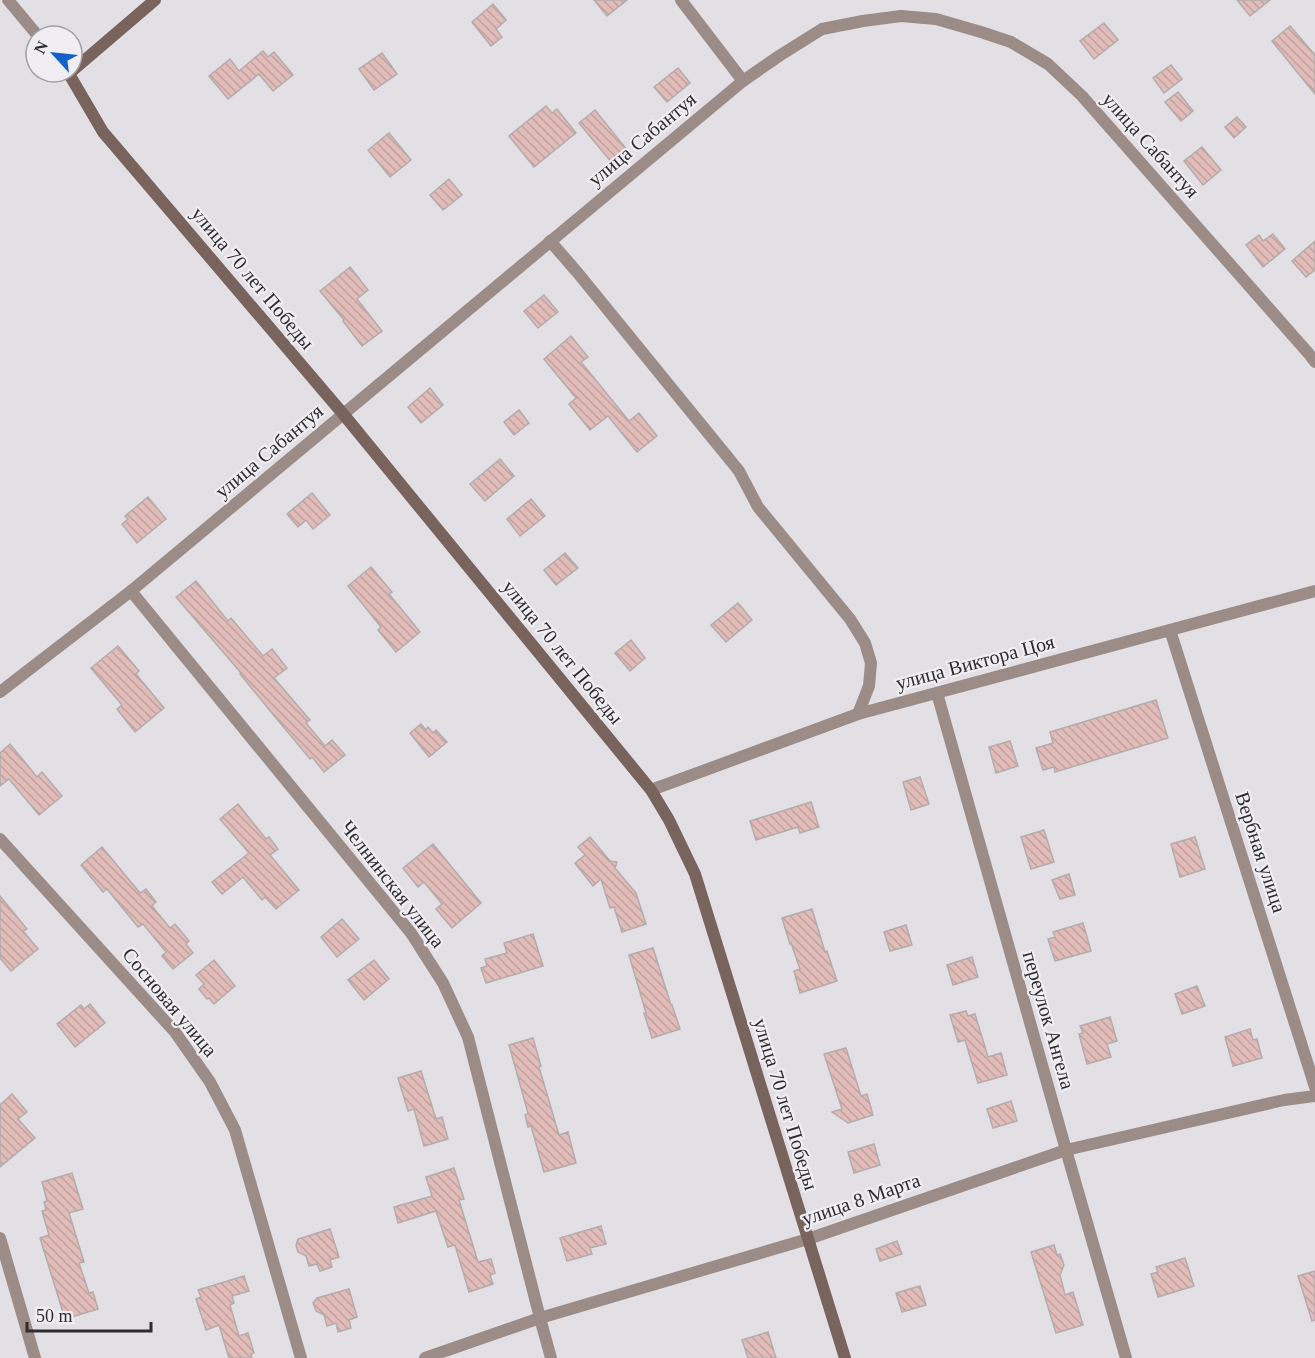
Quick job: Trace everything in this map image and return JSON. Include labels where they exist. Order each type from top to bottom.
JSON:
[{"type":"street","points":[[8,0],[28,24]]},
{"type":"street","points":[[84,60],[155,0]]},
{"type":"street","points":[[681,0],[742,81]]},
{"type":"street","name":"улица Сабантуя","points":[[0,692],[131,591],[742,81],[822,29],[902,16],[936,19],[1011,42],[1048,64],[1082,96],[1315,362]]},
{"type":"street","name":"улица 70 лет Победы","points":[[77,84],[103,132],[344,415],[651,790],[669,820],[694,874],[845,1358]]},
{"type":"street","points":[[550,240],[739,471],[758,507],[850,619],[865,644],[871,663],[869,686],[858,714]]},
{"type":"street","name":"Челнинская улица","points":[[131,591],[411,933],[443,983],[468,1037],[551,1358]]},
{"type":"street","name":"улица Виктора Цоя","points":[[651,790],[858,714],[1315,591]]},
{"type":"street","name":"Вербная улица","points":[[1170,630],[1315,1087]]},
{"type":"street","name":"переулок Ангела","points":[[937,693],[1065,1150],[1126,1358]]},
{"type":"street","name":"Сосновая улица","points":[[0,839],[175,1032],[210,1082],[235,1130],[301,1358]]},
{"type":"street","name":"улица 8 Марта","points":[[425,1358],[540,1318],[808,1239],[1065,1150],[1284,1100],[1315,1096]]},
{"type":"street","points":[[0,1238],[34,1358]]},
{"type":"building","points":[[594,0],[627,0],[607,16]]},
{"type":"building","points":[[1237,0],[1270,0],[1250,16]]},
{"type":"building","points":[[493,4],[506,20],[496,29],[502,37],[491,46],[472,22]]},
{"type":"building","points":[[1104,23],[1118,40],[1094,59],[1080,41]]},
{"type":"building","points":[[1290,26],[1315,55],[1315,94],[1272,41]]},
{"type":"building","points":[[263,51],[268,57],[274,52],[293,75],[273,91],[259,74],[228,99],[209,76],[230,59],[239,71]]},
{"type":"building","points":[[382,53],[397,74],[374,90],[359,69]]},
{"type":"building","points":[[1171,65],[1182,79],[1164,93],[1153,78]]},
{"type":"building","points":[[678,68],[690,83],[667,102],[654,87]]},
{"type":"building","points":[[1178,92],[1193,111],[1181,121],[1165,102]]},
{"type":"building","points":[[546,106],[552,113],[557,109],[576,133],[534,167],[509,136]]},
{"type":"building","points":[[595,110],[628,151],[612,163],[579,123]]},
{"type":"building","points":[[1237,117],[1246,127],[1234,138],[1225,127]]},
{"type":"building","points":[[389,133],[411,160],[390,177],[368,150]]},
{"type":"building","points":[[1202,147],[1221,170],[1203,185],[1184,161]]},
{"type":"building","points":[[449,179],[462,195],[443,210],[430,195]]},
{"type":"building","points":[[1273,234],[1285,249],[1263,267],[1246,245],[1259,235],[1263,241]]},
{"type":"building","points":[[1315,241],[1315,270],[1306,277],[1292,261]]},
{"type":"building","points":[[350,267],[368,290],[357,299],[382,331],[362,346],[320,291]]},
{"type":"building","points":[[544,295],[558,312],[538,328],[524,311]]},
{"type":"building","points":[[571,336],[588,357],[581,362],[629,421],[639,413],[657,436],[637,452],[608,416],[590,430],[569,404],[576,398],[544,359]]},
{"type":"building","points":[[430,388],[443,405],[421,423],[408,407]]},
{"type":"building","points":[[519,410],[529,423],[514,435],[504,422]]},
{"type":"building","points":[[500,459],[514,476],[485,501],[470,484]]},
{"type":"building","points":[[312,493],[330,515],[313,529],[306,520],[298,527],[287,514]]},
{"type":"building","points":[[148,497],[166,519],[137,543],[122,524],[128,519],[125,516]]},
{"type":"building","points":[[531,499],[545,516],[520,536],[507,519]]},
{"type":"building","points":[[565,553],[578,568],[556,585],[544,570]]},
{"type":"building","points":[[371,567],[392,592],[389,594],[420,632],[396,652],[378,630],[381,627],[348,586]]},
{"type":"building","points":[[196,581],[228,621],[231,618],[263,656],[272,649],[287,668],[274,678],[310,720],[306,723],[325,746],[332,740],[345,755],[324,772],[312,757],[310,759],[176,597]]},
{"type":"building","points":[[738,603],[752,620],[726,642],[711,625]]},
{"type":"building","points":[[631,640],[645,658],[630,671],[615,653]]},
{"type":"building","points":[[118,646],[139,671],[136,674],[164,708],[135,732],[117,709],[122,705],[91,668]]},
{"type":"building","points":[[1156,700],[1168,738],[1055,772],[1054,767],[1043,770],[1036,748],[1053,743],[1050,732]]},
{"type":"building","points":[[421,724],[433,733],[436,730],[447,742],[429,757],[410,733]]},
{"type":"building","points":[[1010,741],[1018,766],[996,773],[989,747]]},
{"type":"building","points":[[10,744],[37,777],[42,772],[62,796],[39,815],[9,779],[0,786],[0,753]]},
{"type":"building","points":[[920,777],[929,804],[911,810],[903,782]]},
{"type":"building","points":[[811,802],[819,827],[800,833],[798,827],[756,840],[750,821]]},
{"type":"building","points":[[238,804],[266,839],[269,837],[278,849],[270,855],[299,890],[276,909],[265,897],[262,900],[243,877],[222,894],[212,882],[249,853],[220,819]]},
{"type":"building","points":[[1044,830],[1054,862],[1031,869],[1021,837]]},
{"type":"building","points":[[590,837],[610,861],[617,862],[615,868],[636,893],[646,924],[622,932],[614,907],[610,908],[601,879],[593,886],[575,863],[585,855],[578,847]]},
{"type":"building","points":[[1195,837],[1205,869],[1180,877],[1171,844]]},
{"type":"building","points":[[433,844],[481,903],[452,928],[436,909],[442,904],[424,882],[418,887],[403,868]]},
{"type":"building","points":[[102,847],[140,893],[146,889],[156,902],[152,906],[170,928],[175,924],[189,941],[186,944],[193,953],[173,969],[162,956],[166,952],[143,924],[138,927],[107,889],[103,892],[81,865]]},
{"type":"building","points":[[1069,874],[1075,895],[1060,899],[1052,880]]},
{"type":"building","points":[[0,896],[27,929],[23,931],[38,949],[11,971],[0,958]]},
{"type":"building","points":[[812,909],[825,952],[827,951],[837,981],[800,993],[794,971],[800,969],[782,918]]},
{"type":"building","points":[[342,919],[359,939],[337,957],[321,937]]},
{"type":"building","points":[[1083,923],[1091,951],[1055,961],[1048,939],[1055,937],[1053,932]]},
{"type":"building","points":[[906,925],[912,945],[890,951],[884,932]]},
{"type":"building","points":[[533,934],[543,966],[486,983],[481,968],[487,966],[485,959],[507,953],[504,943]]},
{"type":"building","points":[[653,948],[680,1029],[652,1038],[629,955]]},
{"type":"building","points":[[972,957],[978,977],[953,985],[947,965]]},
{"type":"building","points":[[214,960],[235,986],[214,1004],[199,989],[204,984],[196,975]]},
{"type":"building","points":[[374,960],[389,979],[364,1000],[348,980]]},
{"type":"building","points":[[1197,986],[1205,1006],[1182,1014],[1175,994]]},
{"type":"building","points":[[90,1004],[105,1023],[75,1047],[57,1024],[81,1005],[84,1009]]},
{"type":"building","points":[[966,1011],[968,1016],[975,1014],[988,1057],[1001,1053],[1007,1075],[978,1083],[965,1040],[958,1042],[950,1015]]},
{"type":"building","points":[[1110,1017],[1117,1041],[1107,1044],[1111,1057],[1087,1064],[1079,1034],[1083,1033],[1080,1026]]},
{"type":"building","points":[[1250,1029],[1253,1040],[1257,1039],[1262,1058],[1233,1066],[1225,1037]]},
{"type":"building","points":[[533,1038],[559,1135],[568,1132],[576,1163],[544,1172],[531,1126],[528,1127],[525,1115],[528,1113],[509,1045]]},
{"type":"building","points":[[846,1048],[861,1096],[867,1094],[873,1115],[848,1123],[832,1112],[842,1109],[824,1054]]},
{"type":"building","points":[[421,1071],[436,1119],[442,1117],[448,1139],[424,1146],[414,1109],[408,1111],[398,1078]]},
{"type":"building","points":[[12,1094],[27,1112],[18,1119],[35,1138],[0,1167],[0,1105]]},
{"type":"building","points":[[1011,1101],[1017,1121],[993,1128],[987,1109]]},
{"type":"building","points":[[874,1144],[880,1165],[854,1173],[848,1152]]},
{"type":"building","points":[[454,1168],[464,1199],[459,1200],[478,1262],[491,1259],[495,1273],[490,1275],[493,1284],[469,1292],[455,1245],[448,1247],[436,1211],[398,1223],[394,1207],[432,1196],[426,1177]]},
{"type":"building","points":[[72,1173],[83,1209],[69,1213],[84,1262],[79,1263],[89,1293],[93,1292],[98,1309],[65,1319],[40,1238],[49,1235],[42,1211],[46,1210],[44,1202],[47,1201],[42,1182]]},
{"type":"building","points":[[601,1226],[606,1244],[590,1248],[592,1254],[567,1261],[560,1238]]},
{"type":"building","points":[[330,1229],[339,1257],[330,1260],[332,1267],[320,1271],[317,1264],[309,1266],[306,1256],[298,1252],[296,1245],[298,1239]]},
{"type":"building","points":[[897,1241],[902,1254],[880,1261],[876,1249]]},
{"type":"building","points":[[1054,1245],[1064,1265],[1060,1275],[1065,1295],[1073,1292],[1083,1325],[1056,1333],[1031,1252]]},
{"type":"building","points":[[1185,1258],[1194,1286],[1158,1297],[1151,1274],[1158,1272],[1156,1267]]},
{"type":"building","points":[[1315,1271],[1315,1320],[1312,1321],[1298,1276]]},
{"type":"building","points":[[244,1276],[249,1291],[232,1296],[234,1303],[230,1305],[239,1336],[248,1333],[254,1353],[251,1354],[252,1358],[229,1358],[219,1325],[206,1330],[196,1299],[201,1297],[198,1290]]},
{"type":"building","points":[[920,1286],[926,1305],[902,1312],[896,1293]]},
{"type":"building","points":[[349,1289],[357,1317],[349,1320],[351,1328],[338,1332],[336,1323],[327,1326],[324,1315],[316,1311],[313,1303],[317,1298]]},
{"type":"building","points":[[768,1332],[776,1358],[748,1358],[742,1340]]}]
